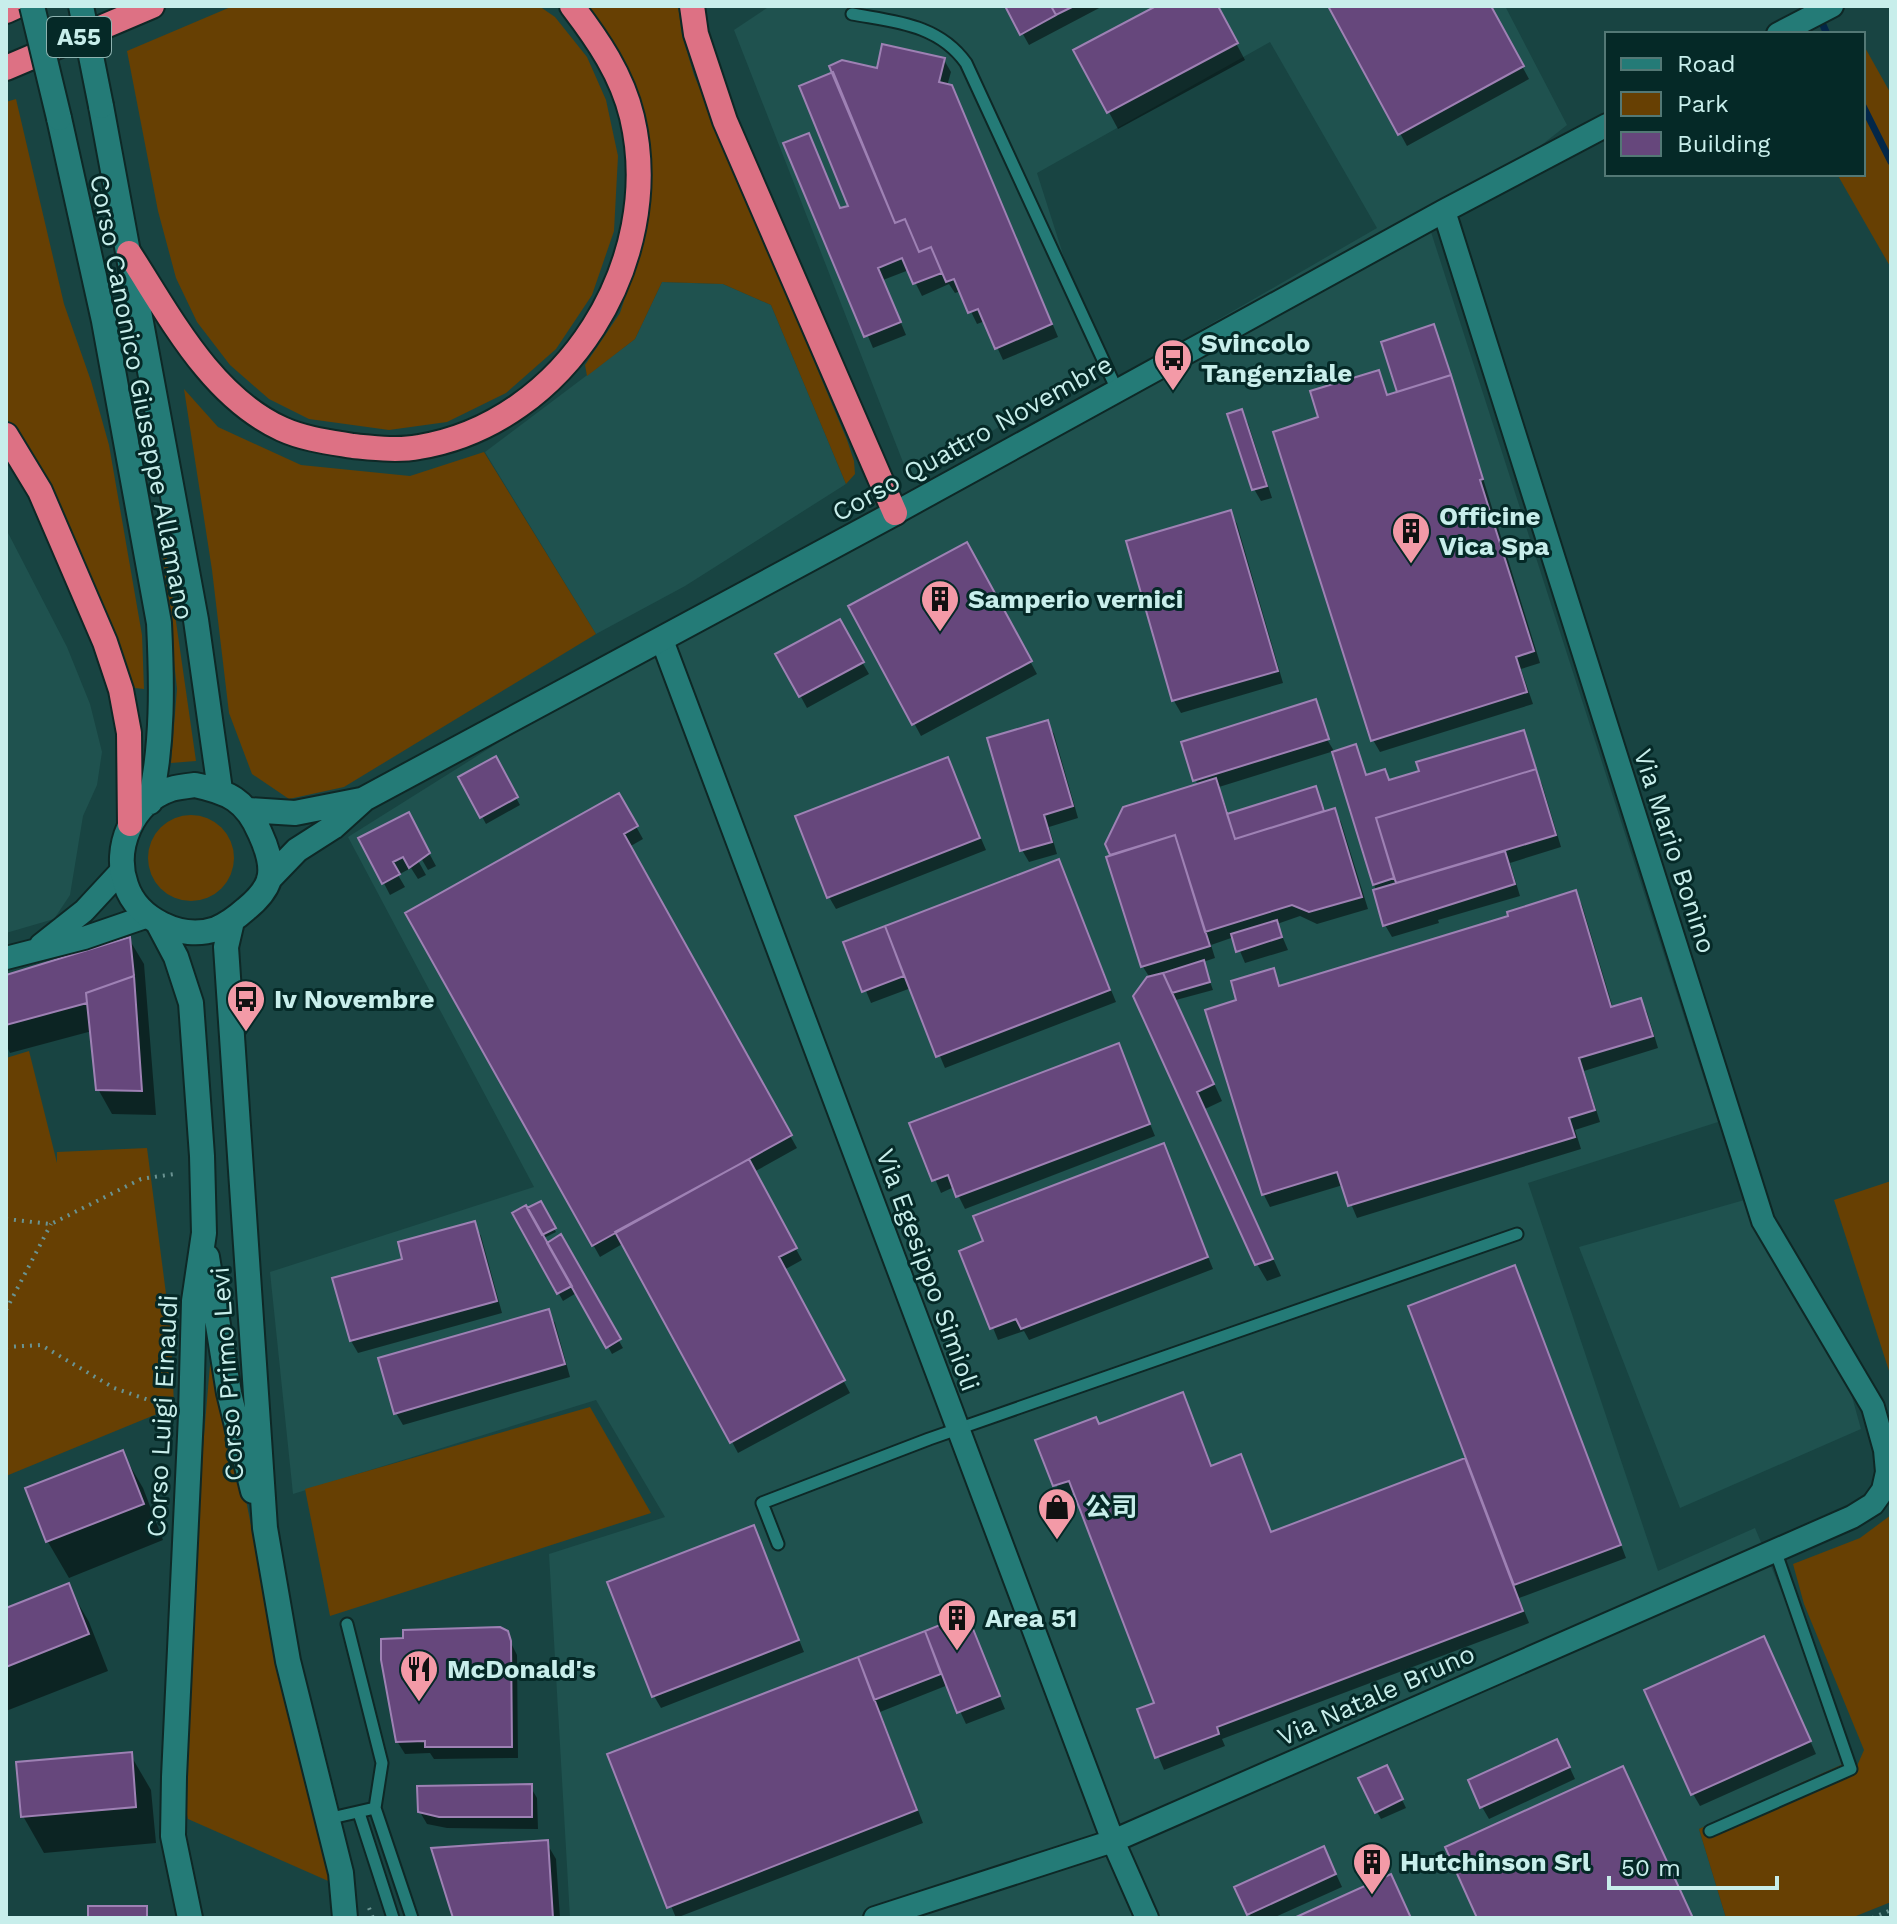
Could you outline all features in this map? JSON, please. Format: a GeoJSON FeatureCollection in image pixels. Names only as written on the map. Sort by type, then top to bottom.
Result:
{"type":"FeatureCollection","features":[{"type":"Feature","properties":{"kind":"highway","name":"A55"},"geometry":{"type":"LineString","coordinates":[[6,11],[17,6]]}},
{"type":"Feature","properties":{"kind":"highway","name":"A55"},"geometry":{"type":"LineString","coordinates":[[6,68],[152,6]]}},
{"type":"Feature","properties":{"kind":"highway"},"geometry":{"type":"LineString","coordinates":[[129,253],[212,374],[245,406],[281,429],[318,441],[371,448],[417,448],[457,438],[489,424],[531,396],[562,368],[591,335],[612,297],[628,256],[636,212],[638,162],[632,117],[618,77],[598,40],[572,6]]}},
{"type":"Feature","properties":{"kind":"highway"},"geometry":{"type":"LineString","coordinates":[[692,6],[696,34],[725,121],[895,513]]}},
{"type":"Feature","properties":{"kind":"highway"},"geometry":{"type":"LineString","coordinates":[[6,435],[40,491],[105,642],[121,690],[129,733],[130,824]]}},
{"type":"Feature","properties":{"kind":"main road","name":"Corso Canonico Giuseppe Allamano"},"geometry":{"type":"LineString","coordinates":[[32,6],[104,321],[159,623],[158,762],[150,802]]}},
{"type":"Feature","properties":{"kind":"main road","name":"Corso Canonico Giuseppe Allamano"},"geometry":{"type":"LineString","coordinates":[[81,6],[196,620],[220,790]]}},
{"type":"Feature","properties":{"kind":"main road","name":"Corso Quattro Novembre"},"geometry":{"type":"LineString","coordinates":[[269,879],[297,850],[333,827],[364,799],[895,513]]}},
{"type":"Feature","properties":{"kind":"main road"},"geometry":{"type":"LineString","coordinates":[[195,785],[220,790],[248,810],[268,851],[269,879],[259,899],[232,921],[195,933],[153,920],[131,896],[122,870],[124,839],[130,824],[150,802],[169,790],[195,785]]}},
{"type":"Feature","properties":{"kind":"main road","name":"Corso Quattro Novembre"},"geometry":{"type":"LineString","coordinates":[[248,810],[295,813],[364,799]]}},
{"type":"Feature","properties":{"kind":"main road","name":"Corso Luigi Einaudi"},"geometry":{"type":"LineString","coordinates":[[153,920],[176,957],[191,1003],[201,1117],[204,1233],[194,1301],[175,1719],[173,1836],[190,1918]]}},
{"type":"Feature","properties":{"kind":"main road","name":"Corso Primo Levi"},"geometry":{"type":"LineString","coordinates":[[232,921],[226,947],[265,1528],[288,1661],[341,1873],[345,1918]]}},
{"type":"Feature","properties":{"kind":"main road","name":"Corso Primo Levi"},"geometry":{"type":"LineString","coordinates":[[204,1233],[229,1393],[247,1470],[265,1528]]}},
{"type":"Feature","properties":{"kind":"street"},"geometry":{"type":"LineString","coordinates":[[1782,32],[1832,6]]}},
{"type":"Feature","properties":{"kind":"street","name":"Corso Quattro Novembre"},"geometry":{"type":"LineString","coordinates":[[895,513],[1444,211],[1605,126]]}},
{"type":"Feature","properties":{"kind":"street","name":"Via Mario Bonino"},"geometry":{"type":"LineString","coordinates":[[1444,211],[1763,1221],[1873,1407],[1885,1450],[1887,1472],[1883,1490]]}},
{"type":"Feature","properties":{"kind":"street","name":"Via Egesippo Simioli"},"geometry":{"type":"LineString","coordinates":[[662,640],[1113,1841],[1147,1918]]}},
{"type":"Feature","properties":{"kind":"street"},"geometry":{"type":"LineString","coordinates":[[34,951],[84,911],[122,870]]}},
{"type":"Feature","properties":{"kind":"street"},"geometry":{"type":"LineString","coordinates":[[6,958],[153,920]]}},
{"type":"Feature","properties":{"kind":"street","name":"Via Natale Bruno"},"geometry":{"type":"LineString","coordinates":[[875,1918],[1113,1841],[1852,1517],[1873,1504],[1883,1490]]}},
{"type":"Feature","properties":{"kind":"lane"},"geometry":{"type":"LineString","coordinates":[[852,14],[919,27],[953,46],[960,54],[1117,390]]}},
{"type":"Feature","properties":{"kind":"lane"},"geometry":{"type":"LineString","coordinates":[[778,1544],[762,1503],[958,1429],[1517,1234]]}},
{"type":"Feature","properties":{"kind":"lane"},"geometry":{"type":"LineString","coordinates":[[1710,1831],[1851,1769],[1774,1549]]}},
{"type":"Feature","properties":{"kind":"lane"},"geometry":{"type":"LineString","coordinates":[[347,1624],[382,1763],[375,1808],[412,1918]]}},
{"type":"Feature","properties":{"kind":"lane"},"geometry":{"type":"LineString","coordinates":[[326,1820],[375,1808]]}},
{"type":"Feature","properties":{"kind":"lane"},"geometry":{"type":"LineString","coordinates":[[359,1813],[393,1918]]}},
{"type":"Feature","properties":{"kind":"path"},"geometry":{"type":"LineString","coordinates":[[6,1219],[51,1224],[141,1179],[174,1174]]}},
{"type":"Feature","properties":{"kind":"path"},"geometry":{"type":"LineString","coordinates":[[6,1310],[51,1224]]}},
{"type":"Feature","properties":{"kind":"path"},"geometry":{"type":"LineString","coordinates":[[6,1347],[41,1345],[114,1388],[191,1415]]}},
{"type":"Feature","properties":{"kind":"path"},"geometry":{"type":"LineString","coordinates":[[1872,1918],[1891,1910]]}},
{"type":"Feature","properties":{"kind":"shaded area"},"geometry":{"type":"Polygon","coordinates":[[[770,6],[1505,6],[1567,125],[1431,232],[1718,1122],[1528,1183],[1658,1571],[1755,1528],[1852,1760],[1699,1829],[1726,1918],[570,1918],[549,1554],[665,1517],[596,1400],[293,1494],[270,1272],[534,1187],[348,837],[662,640],[1377,228],[1270,42],[1037,173],[1099,367],[910,480],[734,30],[770,6]]]}},
{"type":"Feature","properties":{"kind":"shaded area"},"geometry":{"type":"Polygon","coordinates":[[[662,282],[723,284],[771,305],[846,484],[685,586],[596,634],[485,452],[635,339],[662,282]]]}},
{"type":"Feature","properties":{"kind":"shaded area"},"geometry":{"type":"Polygon","coordinates":[[[6,529],[67,647],[90,704],[102,752],[97,785],[83,816],[70,895],[54,919],[6,933],[6,529]]]}},
{"type":"Feature","properties":{"kind":"shaded area"},"geometry":{"type":"Polygon","coordinates":[[[1755,1197],[1838,1347],[1861,1429],[1680,1508],[1579,1247],[1755,1197]]]}},
{"type":"Feature","properties":{"kind":"green space"},"geometry":{"type":"Polygon","coordinates":[[[233,6],[539,6],[555,17],[587,57],[606,100],[618,156],[614,231],[592,295],[556,349],[506,393],[447,422],[389,430],[309,419],[269,399],[230,365],[197,322],[176,278],[158,211],[127,51],[233,6]]]}},
{"type":"Feature","properties":{"kind":"green space"},"geometry":{"type":"Polygon","coordinates":[[[588,6],[678,6],[682,35],[694,75],[847,440],[855,474],[846,484],[771,305],[723,284],[662,282],[635,339],[587,376],[585,365],[620,313],[646,234],[651,171],[642,113],[621,54],[588,6]]]}},
{"type":"Feature","properties":{"kind":"green space"},"geometry":{"type":"Polygon","coordinates":[[[1865,48],[1891,94],[1891,268],[1838,176],[1865,176],[1865,48]]]}},
{"type":"Feature","properties":{"kind":"green space"},"geometry":{"type":"Polygon","coordinates":[[[16,99],[64,304],[109,445],[142,635],[144,689],[135,688],[40,465],[6,418],[6,102],[16,99]]]}},
{"type":"Feature","properties":{"kind":"green space"},"geometry":{"type":"Polygon","coordinates":[[[184,389],[218,427],[301,465],[410,476],[484,452],[596,634],[344,787],[289,799],[252,774],[229,713],[212,570],[184,389]]]}},
{"type":"Feature","properties":{"kind":"green space"},"geometry":{"type":"Polygon","coordinates":[[[166,552],[196,761],[171,763],[177,689],[163,558],[166,552]]]}},
{"type":"Feature","properties":{"kind":"green space"},"geometry":{"type":"Polygon","coordinates":[[[191,815],[215,822],[227,834],[234,858],[227,882],[215,894],[191,901],[167,894],[155,882],[148,858],[155,834],[167,822],[191,815]]]}},
{"type":"Feature","properties":{"kind":"green space"},"geometry":{"type":"Polygon","coordinates":[[[29,1051],[57,1163],[57,1152],[147,1148],[171,1332],[174,1407],[6,1476],[6,1058],[29,1051]]]}},
{"type":"Feature","properties":{"kind":"green space"},"geometry":{"type":"Polygon","coordinates":[[[1891,1181],[1891,1377],[1834,1200],[1891,1181]]]}},
{"type":"Feature","properties":{"kind":"green space"},"geometry":{"type":"Polygon","coordinates":[[[211,1353],[242,1480],[273,1636],[335,1884],[188,1819],[176,1767],[211,1353]]]}},
{"type":"Feature","properties":{"kind":"green space"},"geometry":{"type":"Polygon","coordinates":[[[590,1407],[651,1513],[330,1616],[305,1489],[590,1407]]]}},
{"type":"Feature","properties":{"kind":"green space"},"geometry":{"type":"Polygon","coordinates":[[[1891,1515],[1891,1902],[1851,1918],[1726,1918],[1699,1829],[1852,1760],[1857,1766],[1864,1750],[1804,1604],[1793,1564],[1860,1538],[1891,1515]]]}},
{"type":"Feature","properties":{"kind":"building"},"geometry":{"type":"Polygon","coordinates":[[[1005,6],[1051,6],[1056,15],[1020,35],[1005,6]]]}},
{"type":"Feature","properties":{"kind":"building"},"geometry":{"type":"Polygon","coordinates":[[[1051,6],[1074,6],[1056,15],[1051,6]]]}},
{"type":"Feature","properties":{"kind":"building"},"geometry":{"type":"Polygon","coordinates":[[[1156,6],[1218,6],[1238,43],[1107,113],[1073,50],[1156,6]]]}},
{"type":"Feature","properties":{"kind":"building"},"geometry":{"type":"Polygon","coordinates":[[[1328,6],[1491,6],[1524,66],[1398,135],[1328,6]]]}},
{"type":"Feature","properties":{"kind":"building"},"geometry":{"type":"Polygon","coordinates":[[[882,44],[945,58],[939,82],[952,85],[1052,324],[995,349],[978,309],[968,313],[954,279],[946,282],[931,247],[919,252],[905,219],[895,223],[829,66],[842,60],[877,68],[882,44]]]}},
{"type":"Feature","properties":{"kind":"building"},"geometry":{"type":"Polygon","coordinates":[[[833,72],[895,223],[905,219],[919,252],[931,247],[942,273],[913,284],[902,258],[878,268],[901,322],[864,337],[783,143],[809,133],[840,208],[848,206],[799,86],[833,72]]]}},
{"type":"Feature","properties":{"kind":"building"},"geometry":{"type":"Polygon","coordinates":[[[1434,324],[1451,375],[1397,392],[1381,342],[1434,324]]]}},
{"type":"Feature","properties":{"kind":"building","name":"Officine Vica Spa"},"geometry":{"type":"Polygon","coordinates":[[[1379,370],[1387,395],[1451,375],[1483,479],[1480,480],[1534,651],[1516,657],[1527,692],[1371,741],[1273,432],[1318,417],[1310,391],[1379,370]]]}},
{"type":"Feature","properties":{"kind":"building"},"geometry":{"type":"Polygon","coordinates":[[[1242,409],[1267,486],[1252,490],[1227,414],[1242,409]]]}},
{"type":"Feature","properties":{"kind":"building"},"geometry":{"type":"Polygon","coordinates":[[[1231,510],[1278,671],[1172,701],[1126,541],[1231,510]]]}},
{"type":"Feature","properties":{"kind":"building","name":"Samperio vernici"},"geometry":{"type":"Polygon","coordinates":[[[967,542],[1032,661],[912,725],[848,606],[967,542]]]}},
{"type":"Feature","properties":{"kind":"building"},"geometry":{"type":"Polygon","coordinates":[[[840,619],[864,662],[799,697],[775,654],[840,619]]]}},
{"type":"Feature","properties":{"kind":"building"},"geometry":{"type":"Polygon","coordinates":[[[1316,699],[1329,739],[1193,781],[1181,742],[1316,699]]]}},
{"type":"Feature","properties":{"kind":"building"},"geometry":{"type":"Polygon","coordinates":[[[1048,720],[1073,806],[1044,815],[1052,842],[1020,851],[987,738],[1048,720]]]}},
{"type":"Feature","properties":{"kind":"building"},"geometry":{"type":"Polygon","coordinates":[[[1524,730],[1536,769],[1376,818],[1394,878],[1373,885],[1332,752],[1356,744],[1366,775],[1385,769],[1389,780],[1419,771],[1416,762],[1524,730]]]}},
{"type":"Feature","properties":{"kind":"building"},"geometry":{"type":"Polygon","coordinates":[[[496,756],[518,797],[480,818],[458,777],[496,756]]]}},
{"type":"Feature","properties":{"kind":"building"},"geometry":{"type":"Polygon","coordinates":[[[948,757],[980,838],[827,898],[795,816],[948,757]]]}},
{"type":"Feature","properties":{"kind":"building"},"geometry":{"type":"Polygon","coordinates":[[[1536,769],[1556,835],[1396,883],[1376,818],[1536,769]]]}},
{"type":"Feature","properties":{"kind":"building"},"geometry":{"type":"Polygon","coordinates":[[[1216,778],[1235,839],[1335,808],[1362,897],[1309,912],[1292,905],[1205,932],[1175,835],[1110,855],[1105,844],[1123,807],[1216,778]]]}},
{"type":"Feature","properties":{"kind":"building"},"geometry":{"type":"Polygon","coordinates":[[[1316,786],[1324,811],[1235,839],[1227,814],[1316,786]]]}},
{"type":"Feature","properties":{"kind":"building"},"geometry":{"type":"Polygon","coordinates":[[[619,793],[638,826],[624,834],[792,1135],[592,1246],[405,913],[619,793]]]}},
{"type":"Feature","properties":{"kind":"building"},"geometry":{"type":"Polygon","coordinates":[[[409,812],[430,853],[409,868],[403,857],[393,862],[400,874],[382,884],[358,838],[409,812]]]}},
{"type":"Feature","properties":{"kind":"building"},"geometry":{"type":"Polygon","coordinates":[[[1175,835],[1210,946],[1141,967],[1106,857],[1175,835]]]}},
{"type":"Feature","properties":{"kind":"building"},"geometry":{"type":"Polygon","coordinates":[[[1505,851],[1515,884],[1383,926],[1373,890],[1505,851]]]}},
{"type":"Feature","properties":{"kind":"building"},"geometry":{"type":"Polygon","coordinates":[[[1059,859],[1110,990],[936,1057],[885,926],[1059,859]]]}},
{"type":"Feature","properties":{"kind":"building"},"geometry":{"type":"Polygon","coordinates":[[[1576,890],[1611,1007],[1641,998],[1653,1036],[1579,1058],[1595,1110],[1569,1118],[1575,1137],[1348,1206],[1337,1172],[1262,1195],[1205,1010],[1236,1000],[1231,981],[1274,968],[1279,986],[1508,916],[1507,912],[1576,890]]]}},
{"type":"Feature","properties":{"kind":"building"},"geometry":{"type":"Polygon","coordinates":[[[1277,920],[1282,937],[1236,952],[1231,934],[1277,920]]]}},
{"type":"Feature","properties":{"kind":"building"},"geometry":{"type":"Polygon","coordinates":[[[885,926],[904,976],[862,992],[843,942],[885,926]]]}},
{"type":"Feature","properties":{"kind":"building"},"geometry":{"type":"Polygon","coordinates":[[[130,937],[134,976],[86,993],[87,1003],[6,1025],[6,975],[130,937]]]}},
{"type":"Feature","properties":{"kind":"building"},"geometry":{"type":"Polygon","coordinates":[[[1204,960],[1210,982],[1172,993],[1163,973],[1204,960]]]}},
{"type":"Feature","properties":{"kind":"building"},"geometry":{"type":"Polygon","coordinates":[[[1163,973],[1214,1084],[1197,1092],[1273,1259],[1255,1265],[1133,996],[1147,977],[1163,973]]]}},
{"type":"Feature","properties":{"kind":"building"},"geometry":{"type":"Polygon","coordinates":[[[134,976],[142,1091],[96,1090],[86,993],[134,976]]]}},
{"type":"Feature","properties":{"kind":"building"},"geometry":{"type":"Polygon","coordinates":[[[1119,1043],[1150,1124],[956,1197],[948,1175],[932,1181],[909,1123],[1119,1043]]]}},
{"type":"Feature","properties":{"kind":"building"},"geometry":{"type":"Polygon","coordinates":[[[1164,1143],[1208,1257],[1021,1329],[1016,1319],[990,1329],[959,1251],[983,1241],[973,1216],[1164,1143]]]}},
{"type":"Feature","properties":{"kind":"building"},"geometry":{"type":"Polygon","coordinates":[[[749,1159],[797,1248],[779,1257],[845,1380],[730,1443],[615,1232],[749,1159]]]}},
{"type":"Feature","properties":{"kind":"building"},"geometry":{"type":"Polygon","coordinates":[[[541,1201],[556,1228],[542,1235],[527,1208],[541,1201]]]}},
{"type":"Feature","properties":{"kind":"building"},"geometry":{"type":"Polygon","coordinates":[[[526,1205],[572,1286],[557,1294],[512,1213],[526,1205]]]}},
{"type":"Feature","properties":{"kind":"building"},"geometry":{"type":"Polygon","coordinates":[[[475,1221],[497,1301],[350,1341],[332,1278],[402,1259],[398,1242],[475,1221]]]}},
{"type":"Feature","properties":{"kind":"building"},"geometry":{"type":"Polygon","coordinates":[[[561,1234],[621,1339],[606,1348],[547,1243],[561,1234]]]}},
{"type":"Feature","properties":{"kind":"building"},"geometry":{"type":"Polygon","coordinates":[[[1515,1265],[1621,1545],[1514,1585],[1408,1306],[1515,1265]]]}},
{"type":"Feature","properties":{"kind":"building"},"geometry":{"type":"Polygon","coordinates":[[[549,1309],[565,1364],[394,1414],[378,1358],[549,1309]]]}},
{"type":"Feature","properties":{"kind":"building"},"geometry":{"type":"Polygon","coordinates":[[[1183,1392],[1211,1466],[1241,1454],[1271,1532],[1465,1458],[1523,1611],[1217,1727],[1219,1734],[1155,1758],[1137,1709],[1154,1703],[1069,1481],[1053,1486],[1035,1440],[1096,1417],[1099,1424],[1183,1392]]]}},
{"type":"Feature","properties":{"kind":"building"},"geometry":{"type":"Polygon","coordinates":[[[123,1450],[144,1504],[46,1542],[25,1488],[123,1450]]]}},
{"type":"Feature","properties":{"kind":"building"},"geometry":{"type":"Polygon","coordinates":[[[754,1525],[799,1640],[652,1697],[607,1582],[754,1525]]]}},
{"type":"Feature","properties":{"kind":"building"},"geometry":{"type":"Polygon","coordinates":[[[69,1583],[89,1634],[6,1667],[6,1608],[69,1583]]]}},
{"type":"Feature","properties":{"kind":"building","name":"Area 51"},"geometry":{"type":"Polygon","coordinates":[[[967,1614],[1000,1696],[957,1713],[925,1631],[967,1614]]]}},
{"type":"Feature","properties":{"kind":"building"},"geometry":{"type":"Polygon","coordinates":[[[500,1627],[508,1631],[511,1641],[512,1747],[425,1747],[425,1741],[396,1742],[381,1660],[381,1639],[403,1638],[403,1630],[500,1627]]]}},
{"type":"Feature","properties":{"kind":"building"},"geometry":{"type":"Polygon","coordinates":[[[925,1631],[941,1674],[874,1700],[858,1657],[925,1631]]]}},
{"type":"Feature","properties":{"kind":"building"},"geometry":{"type":"Polygon","coordinates":[[[1764,1636],[1811,1741],[1691,1795],[1644,1690],[1764,1636]]]}},
{"type":"Feature","properties":{"kind":"building"},"geometry":{"type":"Polygon","coordinates":[[[858,1657],[917,1810],[667,1908],[607,1754],[858,1657]]]}},
{"type":"Feature","properties":{"kind":"building"},"geometry":{"type":"Polygon","coordinates":[[[1557,1739],[1570,1767],[1480,1808],[1468,1780],[1557,1739]]]}},
{"type":"Feature","properties":{"kind":"building"},"geometry":{"type":"Polygon","coordinates":[[[132,1752],[136,1807],[21,1817],[16,1762],[132,1752]]]}},
{"type":"Feature","properties":{"kind":"building"},"geometry":{"type":"Polygon","coordinates":[[[1387,1765],[1403,1799],[1375,1813],[1358,1778],[1387,1765]]]}},
{"type":"Feature","properties":{"kind":"building"},"geometry":{"type":"Polygon","coordinates":[[[1623,1766],[1693,1918],[1477,1918],[1445,1847],[1623,1766]]]}},
{"type":"Feature","properties":{"kind":"building"},"geometry":{"type":"Polygon","coordinates":[[[532,1784],[532,1817],[439,1817],[418,1812],[417,1786],[532,1784]]]}},
{"type":"Feature","properties":{"kind":"building"},"geometry":{"type":"Polygon","coordinates":[[[548,1840],[553,1918],[453,1918],[431,1848],[548,1840]]]}},
{"type":"Feature","properties":{"kind":"building"},"geometry":{"type":"Polygon","coordinates":[[[1324,1846],[1336,1874],[1247,1915],[1234,1887],[1324,1846]]]}},
{"type":"Feature","properties":{"kind":"building","name":"Hutchinson Srl"},"geometry":{"type":"Polygon","coordinates":[[[1391,1874],[1411,1918],[1294,1918],[1391,1874]]]}},
{"type":"Feature","properties":{"kind":"building"},"geometry":{"type":"Polygon","coordinates":[[[88,1906],[147,1906],[147,1918],[88,1918],[88,1906]]]}},
{"type":"Feature","properties":{"kind":"waterway"},"geometry":{"type":"LineString","coordinates":[[1823,25],[1826,32]]}},
{"type":"Feature","properties":{"kind":"waterway"},"geometry":{"type":"LineString","coordinates":[[1865,110],[1891,162]]}},
{"type":"Feature","properties":{"kind":"place","name":"Svincolo Tangenziale"},"geometry":{"type":"Point","coordinates":[1173,392]}},
{"type":"Feature","properties":{"kind":"place","name":"Officine Vica Spa"},"geometry":{"type":"Point","coordinates":[1411,565]}},
{"type":"Feature","properties":{"kind":"place","name":"Samperio vernici"},"geometry":{"type":"Point","coordinates":[940,633]}},
{"type":"Feature","properties":{"kind":"place","name":"Iv Novembre"},"geometry":{"type":"Point","coordinates":[246,1033]}},
{"type":"Feature","properties":{"kind":"place","name":"公司"},"geometry":{"type":"Point","coordinates":[1057,1541]}},
{"type":"Feature","properties":{"kind":"place","name":"Area 51"},"geometry":{"type":"Point","coordinates":[957,1652]}},
{"type":"Feature","properties":{"kind":"place","name":"McDonald's"},"geometry":{"type":"Point","coordinates":[419,1703]}},
{"type":"Feature","properties":{"kind":"place","name":"Hutchinson Srl"},"geometry":{"type":"Point","coordinates":[1372,1896]}}]}
